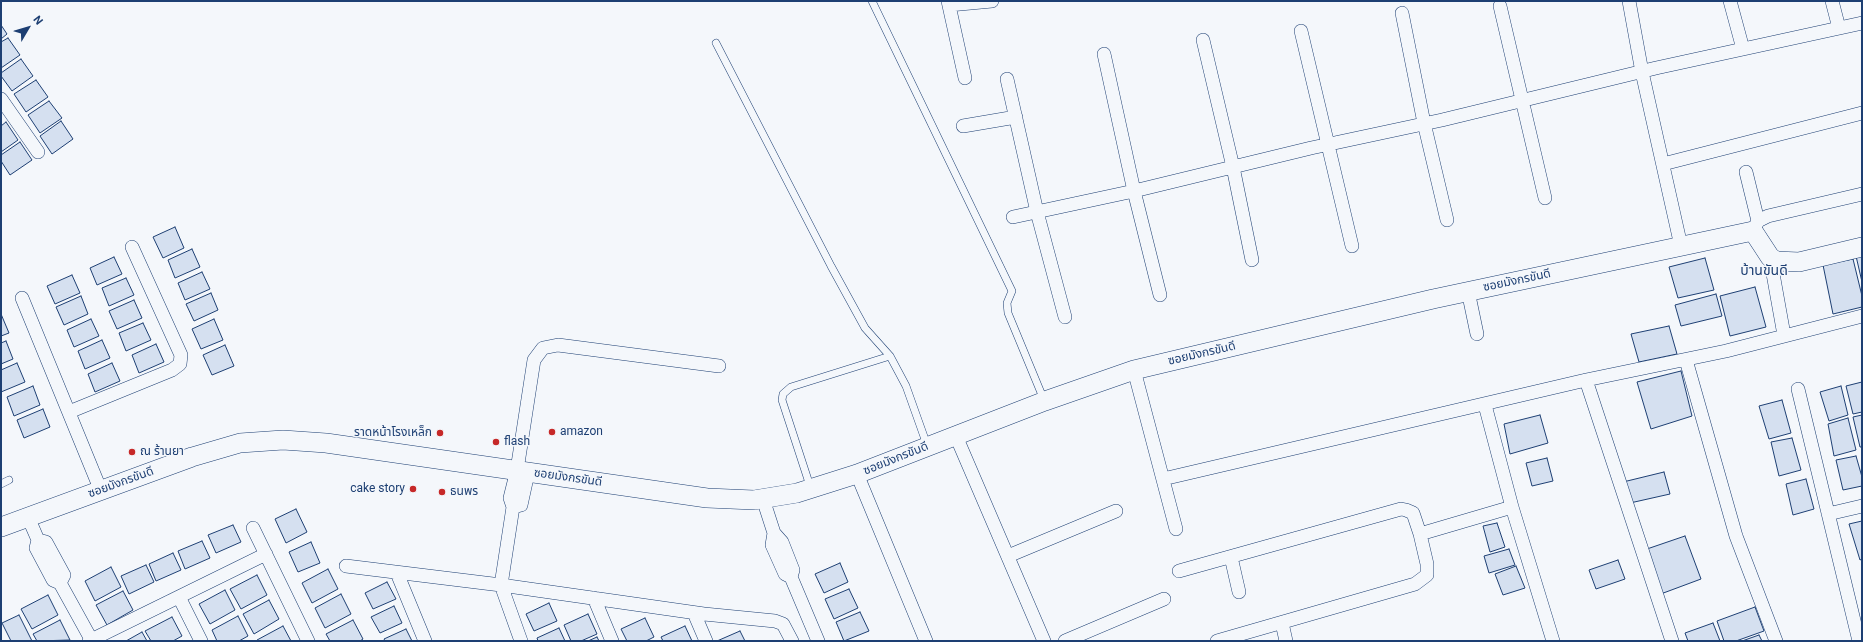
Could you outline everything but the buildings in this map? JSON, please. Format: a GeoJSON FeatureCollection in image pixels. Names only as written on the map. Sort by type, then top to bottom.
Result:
{"type":"FeatureCollection","features":[{"type":"Feature","properties":{"kind":"street"},"geometry":{"type":"LineString","coordinates":[[965,78],[948,3],[992,1]]}},
{"type":"Feature","properties":{"kind":"street"},"geometry":{"type":"LineString","coordinates":[[1629,1],[1642,72],[1681,246]]}},
{"type":"Feature","properties":{"kind":"street"},"geometry":{"type":"LineString","coordinates":[[1730,1],[1743,49]]}},
{"type":"Feature","properties":{"kind":"street"},"geometry":{"type":"LineString","coordinates":[[1832,1],[1839,28]]}},
{"type":"Feature","properties":{"kind":"street"},"geometry":{"type":"LineString","coordinates":[[1500,6],[1545,198]]}},
{"type":"Feature","properties":{"kind":"street"},"geometry":{"type":"LineString","coordinates":[[1402,13],[1424,123],[1447,220]]}},
{"type":"Feature","properties":{"kind":"street"},"geometry":{"type":"LineString","coordinates":[[1013,217],[1522,101],[1642,72],[1862,23]]}},
{"type":"Feature","properties":{"kind":"street"},"geometry":{"type":"LineString","coordinates":[[1302,31],[1352,246]]}},
{"type":"Feature","properties":{"kind":"street"},"geometry":{"type":"LineString","coordinates":[[1203,40],[1233,167],[1252,260]]}},
{"type":"Feature","properties":{"kind":"street"},"geometry":{"type":"LineString","coordinates":[[1104,54],[1134,190],[1160,296]]}},
{"type":"Feature","properties":{"kind":"street"},"geometry":{"type":"LineString","coordinates":[[1007,79],[1037,212],[1065,317]]}},
{"type":"Feature","properties":{"kind":"street"},"geometry":{"type":"LineString","coordinates":[[1,99],[38,152]]}},
{"type":"Feature","properties":{"kind":"street"},"geometry":{"type":"LineString","coordinates":[[1663,164],[1862,113]]}},
{"type":"Feature","properties":{"kind":"street"},"geometry":{"type":"LineString","coordinates":[[963,126],[1016,118]]}},
{"type":"Feature","properties":{"kind":"street"},"geometry":{"type":"LineString","coordinates":[[1746,172],[1756,226],[1770,257],[1784,335]]}},
{"type":"Feature","properties":{"kind":"street"},"geometry":{"type":"LineString","coordinates":[[1756,226],[1768,216],[1862,194]]}},
{"type":"Feature","properties":{"kind":"street","name":"ซอยมังกรขันดี"},"geometry":{"type":"LineString","coordinates":[[1,527],[192,457],[240,443],[283,440],[326,443],[707,498],[763,499],[797,493],[857,474],[1045,401],[1134,370],[1468,292],[1681,246],[1756,226]]}},
{"type":"Feature","properties":{"kind":"street"},"geometry":{"type":"LineString","coordinates":[[69,412],[172,370],[180,364],[181,355],[132,247]]}},
{"type":"Feature","properties":{"kind":"street"},"geometry":{"type":"LineString","coordinates":[[1770,257],[1776,261],[1799,262],[1862,247]]}},
{"type":"Feature","properties":{"kind":"street"},"geometry":{"type":"LineString","coordinates":[[1468,292],[1477,334]]}},
{"type":"Feature","properties":{"kind":"street"},"geometry":{"type":"LineString","coordinates":[[22,298],[101,490]]}},
{"type":"Feature","properties":{"kind":"street"},"geometry":{"type":"LineString","coordinates":[[1163,478],[1485,405],[1586,380],[1686,360],[1862,316]]}},
{"type":"Feature","properties":{"kind":"street"},"geometry":{"type":"LineString","coordinates":[[521,641],[501,585],[514,507],[521,505],[522,471],[534,360],[543,348],[558,345],[720,366]]}},
{"type":"Feature","properties":{"kind":"street"},"geometry":{"type":"LineString","coordinates":[[1686,360],[1736,536],[1776,641]]}},
{"type":"Feature","properties":{"kind":"street"},"geometry":{"type":"LineString","coordinates":[[1134,370],[1176,529]]}},
{"type":"Feature","properties":{"kind":"street"},"geometry":{"type":"LineString","coordinates":[[1586,380],[1672,641]]}},
{"type":"Feature","properties":{"kind":"street"},"geometry":{"type":"LineString","coordinates":[[1798,389],[1859,641]]}},
{"type":"Feature","properties":{"kind":"street"},"geometry":{"type":"LineString","coordinates":[[1485,405],[1512,507],[1553,641]]}},
{"type":"Feature","properties":{"kind":"street"},"geometry":{"type":"LineString","coordinates":[[956,436],[1044,641]]}},
{"type":"Feature","properties":{"kind":"street"},"geometry":{"type":"LineString","coordinates":[[857,474],[926,641]]}},
{"type":"Feature","properties":{"kind":"street"},"geometry":{"type":"LineString","coordinates":[[763,499],[774,533],[772,545],[785,574],[791,577],[818,641]]}},
{"type":"Feature","properties":{"kind":"street"},"geometry":{"type":"LineString","coordinates":[[1828,514],[1862,506]]}},
{"type":"Feature","properties":{"kind":"street"},"geometry":{"type":"LineString","coordinates":[[1420,534],[1512,507]]}},
{"type":"Feature","properties":{"kind":"street"},"geometry":{"type":"LineString","coordinates":[[1179,571],[1401,509],[1413,514],[1420,534],[1427,564],[1427,574],[1415,584],[1217,641]]}},
{"type":"Feature","properties":{"kind":"street"},"geometry":{"type":"LineString","coordinates":[[1008,556],[1116,511]]}},
{"type":"Feature","properties":{"kind":"street"},"geometry":{"type":"LineString","coordinates":[[28,517],[38,540],[36,548],[53,580],[60,583],[91,641],[266,554]]}},
{"type":"Feature","properties":{"kind":"street"},"geometry":{"type":"LineString","coordinates":[[253,528],[308,641]]}},
{"type":"Feature","properties":{"kind":"street"},"geometry":{"type":"LineString","coordinates":[[1231,557],[1240,592]]}},
{"type":"Feature","properties":{"kind":"street"},"geometry":{"type":"LineString","coordinates":[[346,566],[501,585],[694,613],[775,621],[783,624],[792,641]]}},
{"type":"Feature","properties":{"kind":"street"},"geometry":{"type":"LineString","coordinates":[[397,573],[425,641]]}},
{"type":"Feature","properties":{"kind":"street"},"geometry":{"type":"LineString","coordinates":[[179,597],[201,641]]}},
{"type":"Feature","properties":{"kind":"street"},"geometry":{"type":"LineString","coordinates":[[594,598],[612,641]]}},
{"type":"Feature","properties":{"kind":"street"},"geometry":{"type":"LineString","coordinates":[[1065,641],[1164,599]]}},
{"type":"Feature","properties":{"kind":"street"},"geometry":{"type":"LineString","coordinates":[[694,613],[706,641]]}},
{"type":"Feature","properties":{"kind":"street"},"geometry":{"type":"LineString","coordinates":[[1282,623],[1286,641]]}},
{"type":"Feature","properties":{"kind":"lane"},"geometry":{"type":"LineString","coordinates":[[872,1],[976,212],[1012,291],[1007,303],[1008,313],[1045,401]]}},
{"type":"Feature","properties":{"kind":"lane"},"geometry":{"type":"LineString","coordinates":[[716,43],[831,266],[865,328],[890,356],[906,386],[927,446]]}},
{"type":"Feature","properties":{"kind":"lane"},"geometry":{"type":"LineString","coordinates":[[811,489],[782,400],[783,394],[791,387],[890,356]]}},
{"type":"Feature","properties":{"kind":"lane"},"geometry":{"type":"LineString","coordinates":[[1,484],[9,480]]}},
{"type":"Feature","properties":{"kind":"place","name":"amazon"},"geometry":{"type":"Point","coordinates":[552,432]}},
{"type":"Feature","properties":{"kind":"place","name":"ราดหน้าโรงเหล็ก"},"geometry":{"type":"Point","coordinates":[440,433]}},
{"type":"Feature","properties":{"kind":"place","name":"flash"},"geometry":{"type":"Point","coordinates":[496,442]}},
{"type":"Feature","properties":{"kind":"place","name":"ณ ร้านยา"},"geometry":{"type":"Point","coordinates":[132,452]}},
{"type":"Feature","properties":{"kind":"place","name":"cake story"},"geometry":{"type":"Point","coordinates":[413,489]}},
{"type":"Feature","properties":{"kind":"place","name":"ธนพร"},"geometry":{"type":"Point","coordinates":[442,492]}},
{"type":"Feature","properties":{"kind":"district","name":"บ้านขันดี"},"geometry":{"type":"Point","coordinates":[1764,271]}}]}
